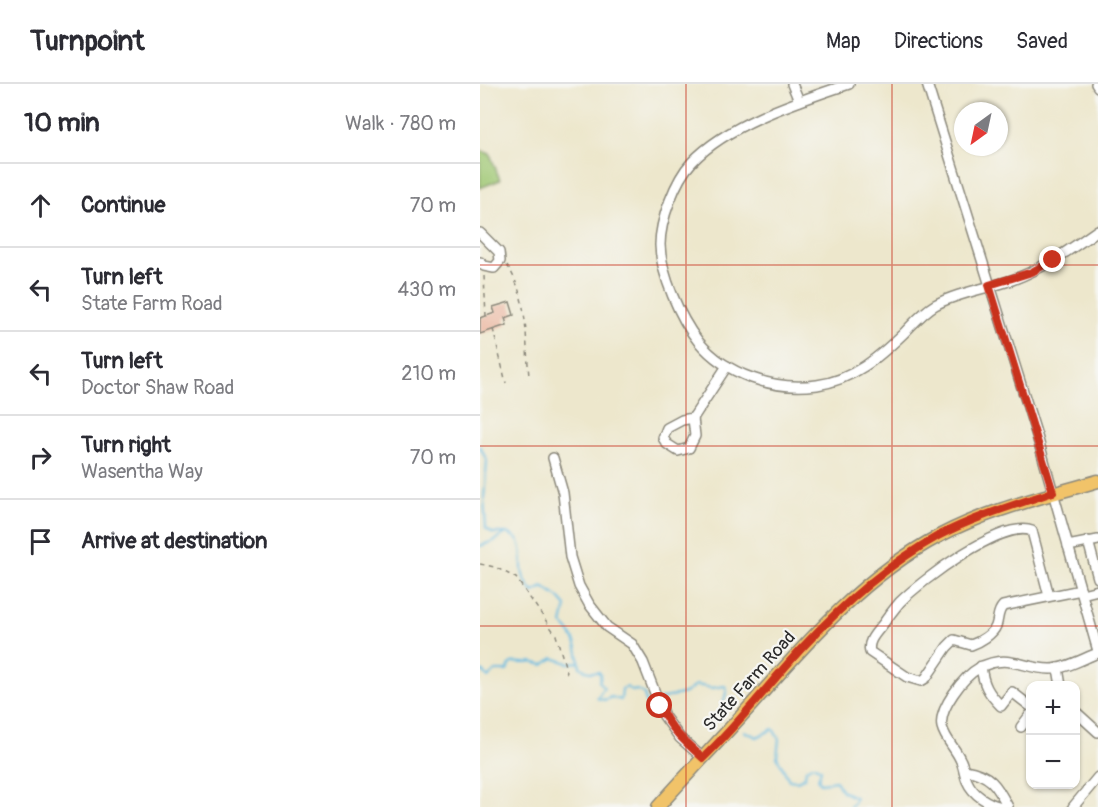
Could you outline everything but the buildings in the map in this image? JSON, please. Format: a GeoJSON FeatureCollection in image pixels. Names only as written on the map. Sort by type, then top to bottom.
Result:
{"type":"FeatureCollection","features":[{"type":"Feature","properties":{"kind":"main road","name":"State Farm Road"},"geometry":{"type":"LineString","coordinates":[[658,807],[803,647],[850,601],[888,569],[937,537],[964,524],[1000,509],[1098,481]]}},
{"type":"Feature","properties":{"kind":"street"},"geometry":{"type":"LineString","coordinates":[[792,84],[799,101]]}},
{"type":"Feature","properties":{"kind":"street"},"geometry":{"type":"LineString","coordinates":[[849,84],[799,101],[715,141],[685,171],[668,205],[660,244],[669,283],[680,312],[699,342],[727,366],[750,378],[779,385],[816,385],[839,379],[862,369],[879,357],[935,305],[1032,272],[1098,230]]}},
{"type":"Feature","properties":{"kind":"street"},"geometry":{"type":"LineString","coordinates":[[927,84],[1053,492],[1098,652],[1058,668],[1049,669],[1027,665],[1009,659],[981,666],[968,675],[943,713],[942,725],[945,736],[960,758],[967,781],[975,793],[985,801],[1002,807]]}},
{"type":"Feature","properties":{"kind":"street"},"geometry":{"type":"LineString","coordinates":[[480,233],[499,252],[500,261],[494,268],[482,264]]}},
{"type":"Feature","properties":{"kind":"street"},"geometry":{"type":"LineString","coordinates":[[693,418],[727,366]]}},
{"type":"Feature","properties":{"kind":"street"},"geometry":{"type":"LineString","coordinates":[[553,458],[563,493],[570,557],[579,586],[589,604],[607,627],[632,644],[643,662],[664,716],[680,738],[703,758]]}},
{"type":"Feature","properties":{"kind":"street"},"geometry":{"type":"LineString","coordinates":[[1049,596],[1032,531],[1028,529],[1001,535],[967,551],[910,593],[898,604],[868,646],[870,652],[907,676],[921,681],[926,678],[954,640],[971,645],[988,634],[996,626],[1000,610],[1004,606],[1049,596],[1098,590]]}},
{"type":"Feature","properties":{"kind":"street"},"geometry":{"type":"LineString","coordinates":[[1068,546],[1093,540],[1097,573]]}},
{"type":"Feature","properties":{"kind":"street"},"geometry":{"type":"LineString","coordinates":[[981,666],[982,680],[988,693],[1001,706],[1012,692],[1026,703]]}},
{"type":"Feature","properties":{"kind":"street"},"geometry":{"type":"LineString","coordinates":[[1058,668],[1060,681]]}},
{"type":"Feature","properties":{"kind":"street"},"geometry":{"type":"LineString","coordinates":[[1080,716],[1098,732]]}},
{"type":"Feature","properties":{"kind":"street"},"geometry":{"type":"LineString","coordinates":[[1020,727],[1026,720]]}},
{"type":"Feature","properties":{"kind":"street"},"geometry":{"type":"LineString","coordinates":[[965,770],[979,772],[990,780],[999,789],[1008,807]]}},
{"type":"Feature","properties":{"kind":"street"},"geometry":{"type":"LineString","coordinates":[[1073,807],[1098,777]]}},
{"type":"Feature","properties":{"kind":"path"},"geometry":{"type":"LineString","coordinates":[[499,252],[510,270],[522,301],[528,333],[527,354],[530,376]]}},
{"type":"Feature","properties":{"kind":"path"},"geometry":{"type":"LineString","coordinates":[[482,264],[486,316]]}},
{"type":"Feature","properties":{"kind":"path"},"geometry":{"type":"LineString","coordinates":[[493,329],[506,383]]}},
{"type":"Feature","properties":{"kind":"path"},"geometry":{"type":"LineString","coordinates":[[480,564],[495,567],[516,578],[556,635],[568,676]]}},
{"type":"Feature","properties":{"kind":"green space"},"geometry":{"type":"Polygon","coordinates":[[[480,150],[490,154],[500,180],[480,188],[480,150]]]}},
{"type":"Feature","properties":{"kind":"waterway"},"geometry":{"type":"LineString","coordinates":[[480,446],[487,461],[484,498],[486,528],[493,533],[506,533]]}},
{"type":"Feature","properties":{"kind":"waterway"},"geometry":{"type":"LineString","coordinates":[[480,546],[506,533],[517,540],[520,544],[523,575],[530,588],[533,592],[543,587],[566,606],[562,624],[576,643],[580,667],[589,672],[599,672],[601,676],[599,681],[604,688],[597,698],[605,700],[611,697],[621,700],[622,689],[627,687],[644,694],[647,706],[655,702]]}},
{"type":"Feature","properties":{"kind":"waterway"},"geometry":{"type":"LineString","coordinates":[[480,671],[484,672],[488,678],[495,671],[507,671],[511,663],[531,662],[544,665],[553,658],[568,663],[579,662]]}},
{"type":"Feature","properties":{"kind":"waterway"},"geometry":{"type":"LineString","coordinates":[[660,699],[685,693],[696,685],[712,688],[725,686],[727,689],[721,712]]}},
{"type":"Feature","properties":{"kind":"waterway"},"geometry":{"type":"LineString","coordinates":[[744,731],[757,737],[773,729],[779,739],[777,757],[789,780],[797,781],[805,777],[806,769],[813,765],[821,769],[818,780],[821,783],[836,781],[842,791],[856,798],[850,807]]}},
{"type":"Feature","properties":{"kind":"route"},"geometry":{"type":"LineString","coordinates":[[660,706],[664,716],[680,738],[703,758],[803,647],[850,601],[888,569],[937,537],[964,524],[1000,509],[1053,492],[989,285],[1032,272],[1053,260]]}}]}
